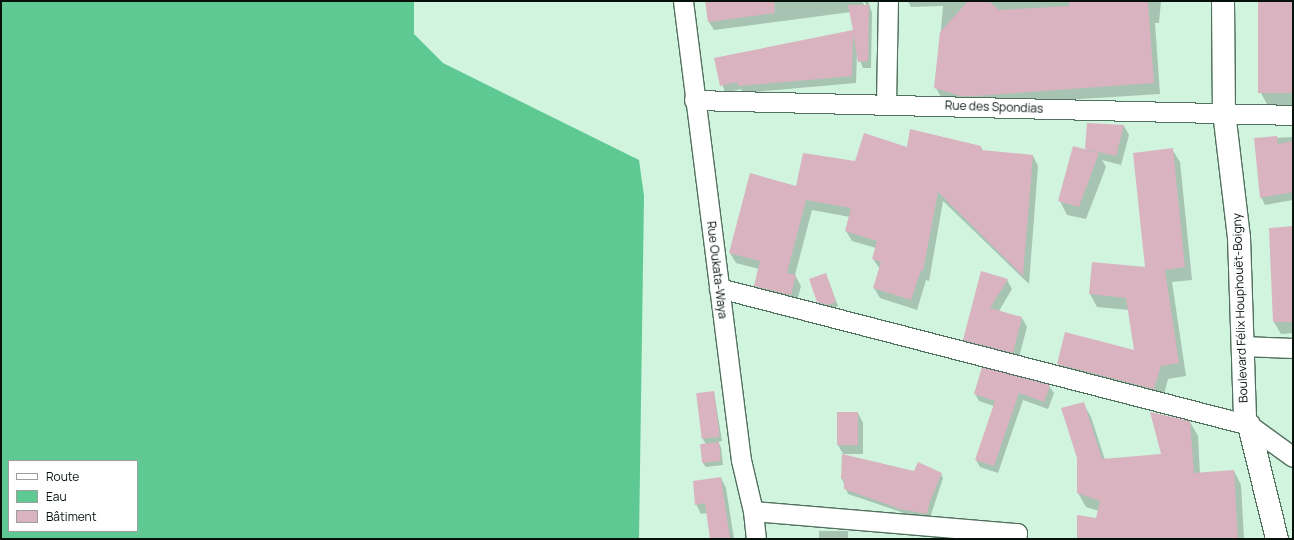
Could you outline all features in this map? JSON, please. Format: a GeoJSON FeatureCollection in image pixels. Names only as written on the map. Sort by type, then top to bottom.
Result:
{"type":"FeatureCollection","features":[{"type":"Feature","properties":{"kind":"street","name":"Rue Oukata-Waya"},"geometry":{"type":"LineString","coordinates":[[683,1],[694,100],[741,460],[753,512],[756,539]]}},
{"type":"Feature","properties":{"kind":"street"},"geometry":{"type":"LineString","coordinates":[[886,103],[888,1]]}},
{"type":"Feature","properties":{"kind":"street","name":"Boulevard Félix Houphouët-Boigny"},"geometry":{"type":"LineString","coordinates":[[1222,1],[1224,112],[1240,237],[1245,422],[1249,425],[1277,539]]}},
{"type":"Feature","properties":{"kind":"street","name":"Rue des Spondias"},"geometry":{"type":"LineString","coordinates":[[694,100],[886,103],[1293,115]]}},
{"type":"Feature","properties":{"kind":"street"},"geometry":{"type":"LineString","coordinates":[[719,288],[1249,425],[1293,457]]}},
{"type":"Feature","properties":{"kind":"street"},"geometry":{"type":"LineString","coordinates":[[1242,346],[1293,348]]}},
{"type":"Feature","properties":{"kind":"street"},"geometry":{"type":"LineString","coordinates":[[753,512],[1017,533],[1016,539]]}},
{"type":"Feature","properties":{"kind":"water"},"geometry":{"type":"Polygon","coordinates":[[[1,1],[414,1],[414,34],[443,63],[639,160],[644,196],[639,539],[1,539],[1,1]]]}},
{"type":"Feature","properties":{"kind":"building"},"geometry":{"type":"Polygon","coordinates":[[[705,1],[774,1],[775,13],[708,22],[705,1]]]}},
{"type":"Feature","properties":{"kind":"building"},"geometry":{"type":"Polygon","coordinates":[[[968,1],[989,1],[999,10],[1069,6],[1069,1],[1148,1],[1154,83],[976,96],[961,96],[934,88],[940,32],[968,1]]]}},
{"type":"Feature","properties":{"kind":"building"},"geometry":{"type":"Polygon","coordinates":[[[1258,1],[1293,1],[1293,93],[1258,93],[1258,1]]]}},
{"type":"Feature","properties":{"kind":"building"},"geometry":{"type":"Polygon","coordinates":[[[848,5],[869,5],[868,61],[858,62],[853,34],[852,76],[738,86],[737,82],[720,86],[714,58],[853,30],[848,5]]]}},
{"type":"Feature","properties":{"kind":"building"},"geometry":{"type":"Polygon","coordinates":[[[1087,123],[1124,125],[1116,156],[1085,149],[1087,123]]]}},
{"type":"Feature","properties":{"kind":"building"},"geometry":{"type":"Polygon","coordinates":[[[910,129],[981,146],[981,150],[1033,155],[1023,276],[938,192],[923,271],[921,270],[911,300],[873,288],[881,262],[872,259],[877,241],[845,231],[851,208],[806,200],[787,273],[796,275],[791,295],[754,286],[760,261],[729,253],[750,173],[796,186],[803,153],[855,161],[864,133],[907,147],[910,129]]]}},
{"type":"Feature","properties":{"kind":"building"},"geometry":{"type":"Polygon","coordinates":[[[1277,136],[1278,144],[1293,141],[1293,192],[1260,198],[1254,138],[1277,136]]]}},
{"type":"Feature","properties":{"kind":"building"},"geometry":{"type":"Polygon","coordinates":[[[1073,146],[1099,153],[1079,207],[1058,201],[1073,146]]]}},
{"type":"Feature","properties":{"kind":"building"},"geometry":{"type":"Polygon","coordinates":[[[1173,148],[1185,267],[1165,270],[1179,363],[1161,366],[1154,389],[1057,364],[1065,332],[1134,350],[1126,298],[1089,294],[1092,262],[1145,267],[1133,153],[1173,148]]]}},
{"type":"Feature","properties":{"kind":"building"},"geometry":{"type":"Polygon","coordinates":[[[1293,226],[1293,322],[1273,322],[1269,228],[1293,226]]]}},
{"type":"Feature","properties":{"kind":"building"},"geometry":{"type":"Polygon","coordinates":[[[981,271],[1008,279],[990,308],[1022,317],[1013,353],[963,340],[981,271]]]}},
{"type":"Feature","properties":{"kind":"building"},"geometry":{"type":"Polygon","coordinates":[[[826,273],[836,302],[828,305],[817,302],[809,279],[826,273]]]}},
{"type":"Feature","properties":{"kind":"building"},"geometry":{"type":"Polygon","coordinates":[[[982,367],[1050,385],[1044,402],[1019,393],[994,466],[975,460],[995,401],[974,394],[982,367]]]}},
{"type":"Feature","properties":{"kind":"building"},"geometry":{"type":"Polygon","coordinates":[[[714,391],[720,437],[702,439],[696,393],[714,391]]]}},
{"type":"Feature","properties":{"kind":"building"},"geometry":{"type":"Polygon","coordinates":[[[1084,402],[1102,459],[1161,454],[1150,412],[1190,421],[1194,473],[1234,470],[1238,539],[1077,539],[1077,515],[1096,518],[1100,501],[1077,493],[1077,458],[1061,408],[1084,402]]]}},
{"type":"Feature","properties":{"kind":"building"},"geometry":{"type":"Polygon","coordinates":[[[837,412],[858,412],[858,445],[837,445],[837,412]]]}},
{"type":"Feature","properties":{"kind":"building"},"geometry":{"type":"Polygon","coordinates":[[[719,442],[721,461],[702,463],[700,444],[719,442]]]}},
{"type":"Feature","properties":{"kind":"building"},"geometry":{"type":"Polygon","coordinates":[[[842,454],[914,471],[918,462],[942,473],[930,501],[927,514],[900,509],[844,489],[844,479],[841,479],[842,454]]]}},
{"type":"Feature","properties":{"kind":"building"},"geometry":{"type":"Polygon","coordinates":[[[721,477],[730,539],[710,539],[705,503],[695,505],[693,481],[721,477]]]}}]}
